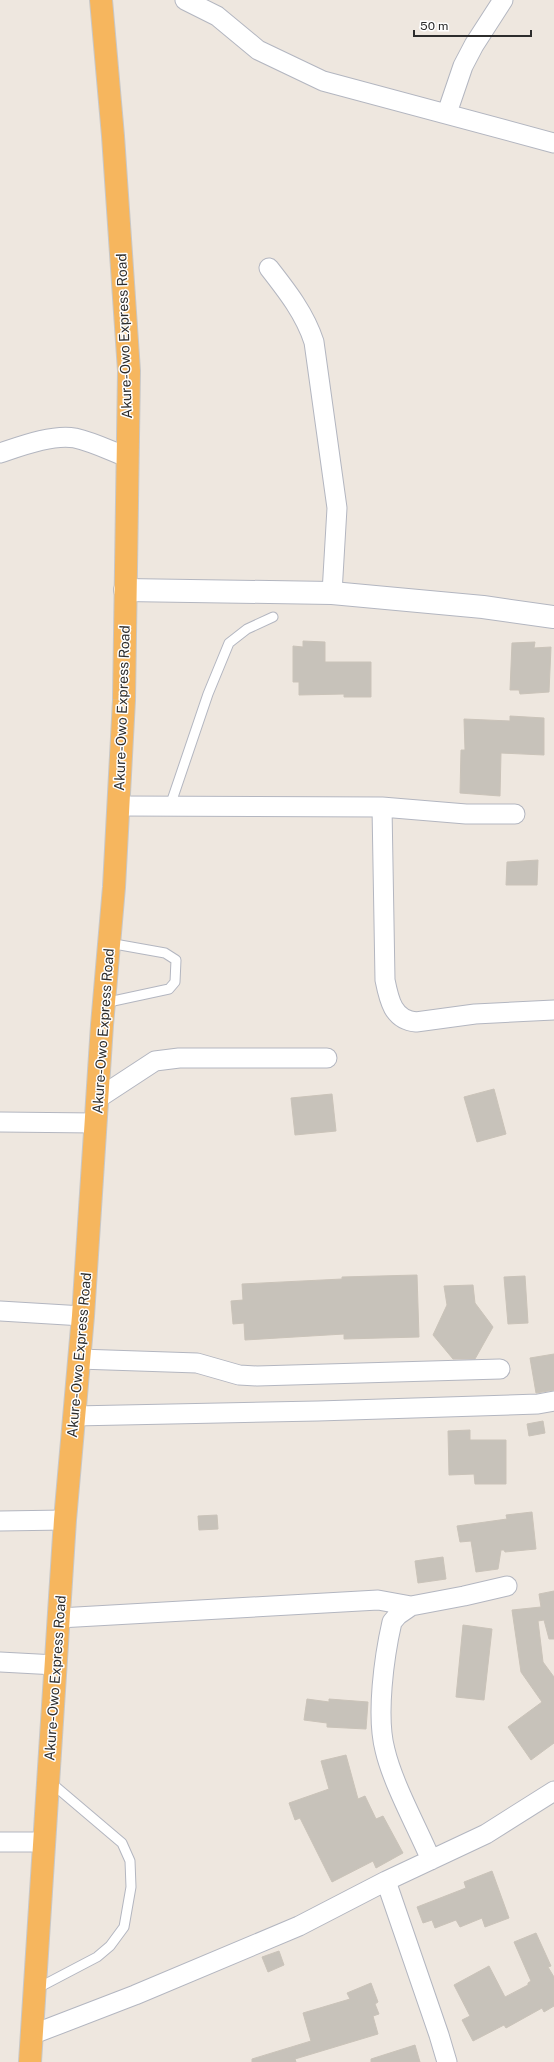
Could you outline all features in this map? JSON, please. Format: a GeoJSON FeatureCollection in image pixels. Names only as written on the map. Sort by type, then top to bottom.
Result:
{"type":"FeatureCollection","features":[{"type":"Feature","properties":{"kind":"highway","name":"Akure-Owo Express Road"},"geometry":{"type":"LineString","coordinates":[[30,2062],[65,1520],[79,1359],[104,1003],[114,888],[124,700],[129,371],[113,136],[101,0]]}},
{"type":"Feature","properties":{"kind":"street"},"geometry":{"type":"LineString","coordinates":[[185,0],[217,16],[258,50],[324,81],[359,92],[447,113],[554,143]]}},
{"type":"Feature","properties":{"kind":"street"},"geometry":{"type":"LineString","coordinates":[[447,113],[463,66],[474,45],[503,0]]}},
{"type":"Feature","properties":{"kind":"street"},"geometry":{"type":"LineString","coordinates":[[269,268],[292,298],[310,329],[314,342],[337,508],[332,593]]}},
{"type":"Feature","properties":{"kind":"street"},"geometry":{"type":"LineString","coordinates":[[0,453],[29,444],[55,439],[75,438],[127,457]]}},
{"type":"Feature","properties":{"kind":"street"},"geometry":{"type":"LineString","coordinates":[[125,590],[332,593],[483,607],[554,617]]}},
{"type":"Feature","properties":{"kind":"street"},"geometry":{"type":"LineString","coordinates":[[118,806],[382,807],[466,814],[515,814]]}},
{"type":"Feature","properties":{"kind":"street"},"geometry":{"type":"LineString","coordinates":[[382,807],[385,980],[389,1000],[396,1012],[408,1022],[416,1022],[475,1014],[554,1010]]}},
{"type":"Feature","properties":{"kind":"street"},"geometry":{"type":"LineString","coordinates":[[97,1099],[155,1061],[179,1058],[327,1058]]}},
{"type":"Feature","properties":{"kind":"street"},"geometry":{"type":"LineString","coordinates":[[0,1122],[96,1123]]}},
{"type":"Feature","properties":{"kind":"street"},"geometry":{"type":"LineString","coordinates":[[0,1312],[82,1316]]}},
{"type":"Feature","properties":{"kind":"street"},"geometry":{"type":"LineString","coordinates":[[79,1359],[197,1363],[239,1375],[257,1376],[500,1369]]}},
{"type":"Feature","properties":{"kind":"street"},"geometry":{"type":"LineString","coordinates":[[74,1416],[318,1412],[538,1404],[554,1401]]}},
{"type":"Feature","properties":{"kind":"street"},"geometry":{"type":"LineString","coordinates":[[0,1521],[65,1520]]}},
{"type":"Feature","properties":{"kind":"street"},"geometry":{"type":"LineString","coordinates":[[59,1618],[378,1600],[411,1606],[507,1586]]}},
{"type":"Feature","properties":{"kind":"street"},"geometry":{"type":"LineString","coordinates":[[411,1606],[398,1615],[392,1622],[384,1676],[381,1731],[385,1751],[398,1786],[431,1860]]}},
{"type":"Feature","properties":{"kind":"street"},"geometry":{"type":"LineString","coordinates":[[0,1662],[56,1665]]}},
{"type":"Feature","properties":{"kind":"street"},"geometry":{"type":"LineString","coordinates":[[32,2035],[135,1995],[299,1926],[386,1881],[486,1834],[554,1791]]}},
{"type":"Feature","properties":{"kind":"street"},"geometry":{"type":"LineString","coordinates":[[0,1842],[44,1842]]}},
{"type":"Feature","properties":{"kind":"street"},"geometry":{"type":"LineString","coordinates":[[386,1881],[447,2062]]}},
{"type":"Feature","properties":{"kind":"lane"},"geometry":{"type":"LineString","coordinates":[[170,806],[208,694],[229,643],[247,629],[273,617]]}},
{"type":"Feature","properties":{"kind":"lane"},"geometry":{"type":"LineString","coordinates":[[104,1003],[169,990],[175,982],[176,960],[165,953],[109,943]]}},
{"type":"Feature","properties":{"kind":"lane"},"geometry":{"type":"LineString","coordinates":[[35,1989],[98,1957],[110,1946],[124,1927],[131,1887],[130,1860],[122,1843],[48,1781]]}},
{"type":"Feature","properties":{"kind":"building"},"geometry":{"type":"Polygon","coordinates":[[[303,641],[325,642],[325,662],[371,662],[371,697],[344,697],[344,694],[299,695],[299,682],[293,682],[293,646],[303,647],[303,641]]]}},
{"type":"Feature","properties":{"kind":"building"},"geometry":{"type":"Polygon","coordinates":[[[535,642],[534,648],[551,647],[549,692],[520,694],[519,690],[510,690],[512,643],[535,642]]]}},
{"type":"Feature","properties":{"kind":"building"},"geometry":{"type":"Polygon","coordinates":[[[510,716],[544,718],[544,755],[501,753],[500,796],[460,793],[461,750],[465,750],[464,719],[510,721],[510,716]]]}},
{"type":"Feature","properties":{"kind":"building"},"geometry":{"type":"Polygon","coordinates":[[[538,860],[537,885],[506,885],[507,862],[538,860]]]}},
{"type":"Feature","properties":{"kind":"building"},"geometry":{"type":"Polygon","coordinates":[[[494,1089],[506,1134],[477,1142],[464,1097],[494,1089]]]}},
{"type":"Feature","properties":{"kind":"building"},"geometry":{"type":"Polygon","coordinates":[[[332,1094],[336,1131],[295,1135],[291,1098],[332,1094]]]}},
{"type":"Feature","properties":{"kind":"building"},"geometry":{"type":"Polygon","coordinates":[[[417,1275],[419,1337],[344,1339],[344,1334],[245,1340],[244,1323],[233,1324],[231,1301],[243,1300],[242,1284],[342,1279],[342,1277],[417,1275]]]}},
{"type":"Feature","properties":{"kind":"building"},"geometry":{"type":"Polygon","coordinates":[[[525,1276],[528,1323],[508,1324],[504,1277],[525,1276]]]}},
{"type":"Feature","properties":{"kind":"building"},"geometry":{"type":"Polygon","coordinates":[[[473,1285],[475,1303],[493,1327],[475,1359],[453,1359],[433,1335],[447,1305],[444,1286],[473,1285]]]}},
{"type":"Feature","properties":{"kind":"building"},"geometry":{"type":"Polygon","coordinates":[[[554,1354],[554,1390],[536,1393],[530,1358],[554,1354]]]}},
{"type":"Feature","properties":{"kind":"building"},"geometry":{"type":"Polygon","coordinates":[[[543,1421],[545,1433],[529,1436],[527,1424],[543,1421]]]}},
{"type":"Feature","properties":{"kind":"building"},"geometry":{"type":"Polygon","coordinates":[[[470,1430],[470,1440],[506,1440],[506,1484],[475,1484],[474,1474],[449,1475],[448,1431],[470,1430]]]}},
{"type":"Feature","properties":{"kind":"building"},"geometry":{"type":"Polygon","coordinates":[[[532,1512],[536,1549],[505,1552],[504,1550],[501,1550],[498,1569],[476,1572],[471,1541],[460,1542],[457,1526],[507,1519],[506,1515],[532,1512]]]}},
{"type":"Feature","properties":{"kind":"building"},"geometry":{"type":"Polygon","coordinates":[[[217,1515],[218,1529],[199,1530],[198,1516],[217,1515]]]}},
{"type":"Feature","properties":{"kind":"building"},"geometry":{"type":"Polygon","coordinates":[[[443,1557],[446,1579],[418,1583],[415,1561],[443,1557]]]}},
{"type":"Feature","properties":{"kind":"building"},"geometry":{"type":"Polygon","coordinates":[[[554,1591],[554,1639],[549,1639],[544,1620],[538,1621],[543,1662],[554,1677],[554,1743],[531,1760],[508,1727],[542,1702],[521,1672],[512,1610],[541,1607],[539,1594],[554,1591]]]}},
{"type":"Feature","properties":{"kind":"building"},"geometry":{"type":"Polygon","coordinates":[[[463,1625],[492,1629],[484,1700],[456,1697],[463,1625]]]}},
{"type":"Feature","properties":{"kind":"building"},"geometry":{"type":"Polygon","coordinates":[[[307,1699],[329,1702],[329,1699],[368,1702],[366,1729],[327,1727],[327,1723],[304,1720],[307,1699]]]}},
{"type":"Feature","properties":{"kind":"building"},"geometry":{"type":"Polygon","coordinates":[[[346,1755],[358,1799],[365,1796],[376,1819],[383,1816],[403,1853],[376,1868],[373,1861],[332,1882],[300,1818],[295,1820],[289,1803],[329,1789],[321,1761],[346,1755]]]}},
{"type":"Feature","properties":{"kind":"building"},"geometry":{"type":"Polygon","coordinates":[[[492,1871],[509,1918],[485,1927],[482,1918],[460,1927],[456,1920],[435,1928],[432,1920],[423,1923],[417,1907],[466,1888],[464,1882],[492,1871]]]}},
{"type":"Feature","properties":{"kind":"building"},"geometry":{"type":"Polygon","coordinates":[[[536,1933],[551,1966],[548,1967],[554,1977],[554,2006],[544,2012],[542,2008],[506,2028],[504,2025],[473,2041],[462,2020],[470,2016],[454,1985],[489,1966],[505,1997],[528,1985],[531,1981],[514,1942],[536,1933]]]}},
{"type":"Feature","properties":{"kind":"building"},"geometry":{"type":"Polygon","coordinates":[[[279,1951],[284,1965],[268,1972],[262,1957],[279,1951]]]}},
{"type":"Feature","properties":{"kind":"building"},"geometry":{"type":"Polygon","coordinates":[[[371,1983],[378,2002],[375,2004],[379,2014],[373,2016],[378,2034],[295,2059],[296,2062],[252,2062],[252,2059],[311,2041],[303,2013],[350,1999],[347,1993],[371,1983]]]}},
{"type":"Feature","properties":{"kind":"building"},"geometry":{"type":"Polygon","coordinates":[[[415,2045],[420,2062],[371,2062],[371,2059],[415,2045]]]}}]}
